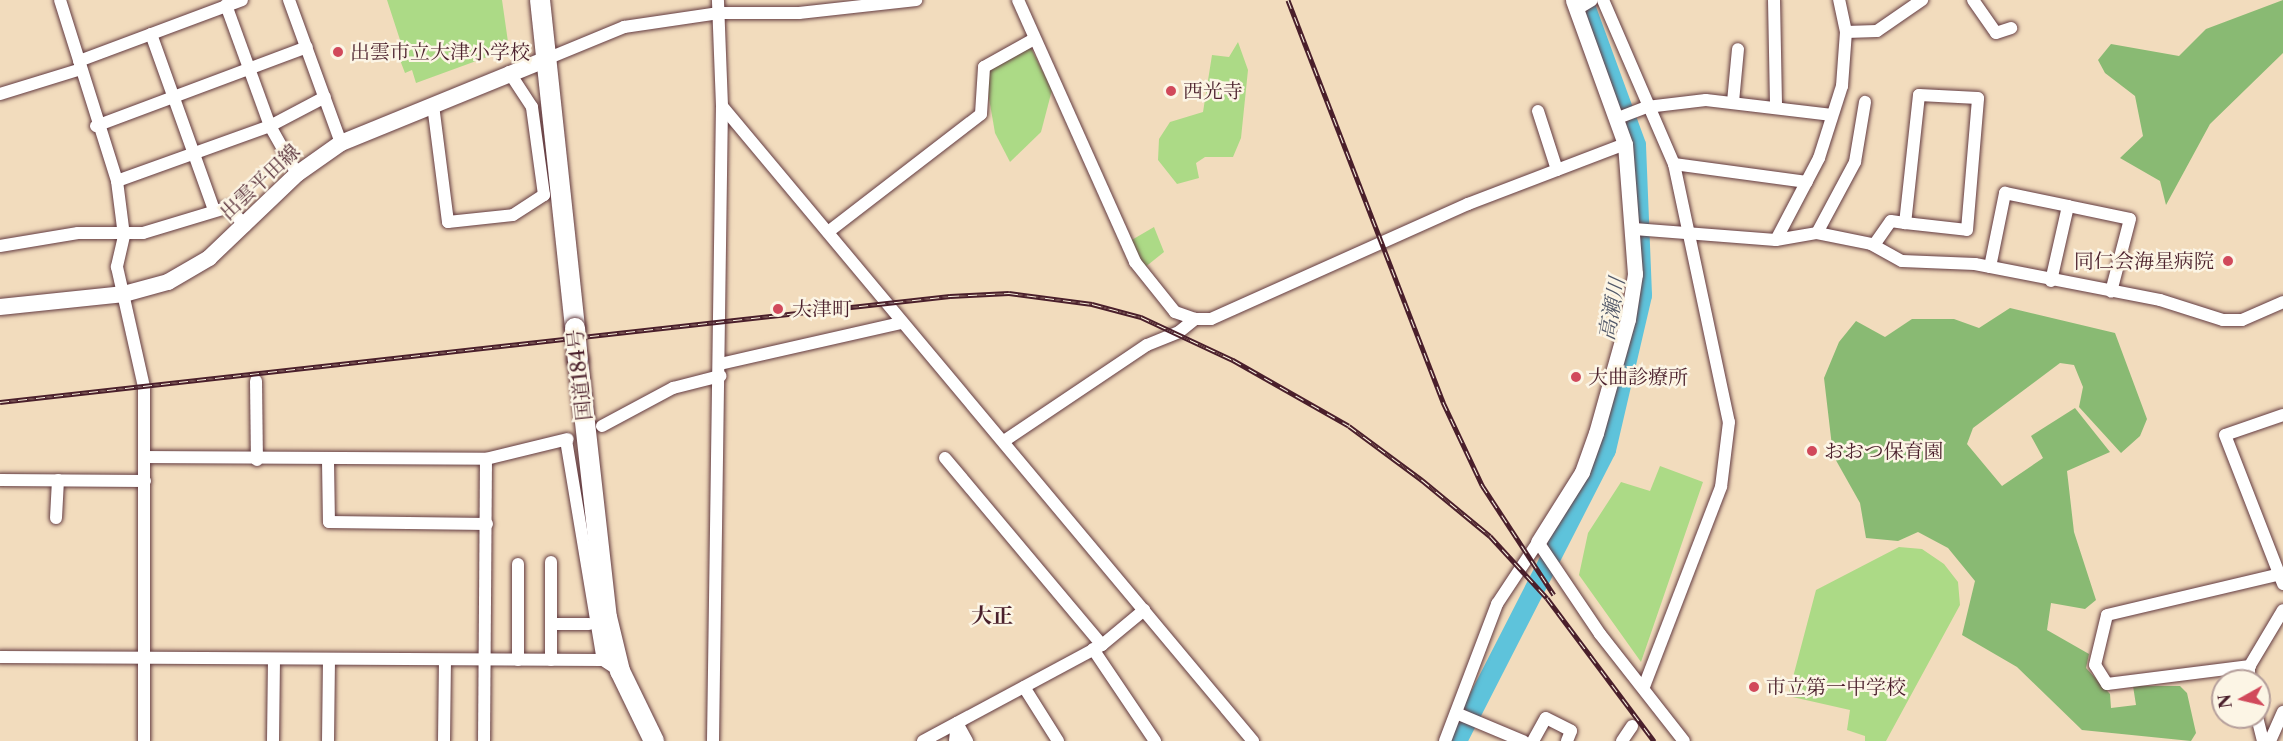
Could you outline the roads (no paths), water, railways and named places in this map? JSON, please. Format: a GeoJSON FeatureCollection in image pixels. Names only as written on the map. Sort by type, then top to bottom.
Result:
{"type":"FeatureCollection","features":[{"type":"Feature","properties":{"kind":"highway","name":"国道184号"},"geometry":{"type":"LineString","coordinates":[[540,0],[544,60],[575,328],[600,576],[620,671],[654,741]]}},
{"type":"Feature","properties":{"kind":"main road","name":"出雲平田線"},"geometry":{"type":"LineString","coordinates":[[0,307],[124,294],[189,272],[245,226],[297,174],[341,143],[509,72],[544,60]]}},
{"type":"Feature","properties":{"kind":"street"},"geometry":{"type":"LineString","coordinates":[[60,0],[96,126],[117,181],[124,236],[117,267],[144,387],[146,457],[144,741]]}},
{"type":"Feature","properties":{"kind":"street"},"geometry":{"type":"LineString","coordinates":[[0,94],[242,0]]}},
{"type":"Feature","properties":{"kind":"street"},"geometry":{"type":"LineString","coordinates":[[289,0],[341,143]]}},
{"type":"Feature","properties":{"kind":"street"},"geometry":{"type":"LineString","coordinates":[[713,741],[722,106],[718,0]]}},
{"type":"Feature","properties":{"kind":"street"},"geometry":{"type":"LineString","coordinates":[[544,60],[624,27],[719,13],[799,14],[916,0]]}},
{"type":"Feature","properties":{"kind":"street"},"geometry":{"type":"LineString","coordinates":[[1018,0],[1135,262],[1175,312],[1195,319],[1211,319],[1557,170],[1625,144]]}},
{"type":"Feature","properties":{"kind":"street"},"geometry":{"type":"LineString","coordinates":[[1445,741],[1497,604],[1582,472],[1596,433],[1628,319],[1635,229],[1625,144],[1618,118],[1575,5],[1592,0]]}},
{"type":"Feature","properties":{"kind":"street"},"geometry":{"type":"LineString","coordinates":[[1603,0],[1647,107],[1674,164],[1685,232],[1729,422],[1721,487],[1644,687]]}},
{"type":"Feature","properties":{"kind":"street"},"geometry":{"type":"LineString","coordinates":[[1774,0],[1776,106]]}},
{"type":"Feature","properties":{"kind":"street"},"geometry":{"type":"LineString","coordinates":[[1776,240],[1807,182],[1842,86],[1846,33],[1839,0]]}},
{"type":"Feature","properties":{"kind":"street"},"geometry":{"type":"LineString","coordinates":[[1846,33],[1877,32],[1922,0]]}},
{"type":"Feature","properties":{"kind":"street"},"geometry":{"type":"LineString","coordinates":[[1973,0],[1996,33],[2011,28]]}},
{"type":"Feature","properties":{"kind":"street"},"geometry":{"type":"LineString","coordinates":[[226,5],[270,126],[297,174]]}},
{"type":"Feature","properties":{"kind":"street"},"geometry":{"type":"LineString","coordinates":[[151,34],[214,210]]}},
{"type":"Feature","properties":{"kind":"street"},"geometry":{"type":"LineString","coordinates":[[828,232],[981,114],[984,67],[1034,39]]}},
{"type":"Feature","properties":{"kind":"street"},"geometry":{"type":"LineString","coordinates":[[96,126],[248,66],[307,47]]}},
{"type":"Feature","properties":{"kind":"street"},"geometry":{"type":"LineString","coordinates":[[1733,102],[1738,49]]}},
{"type":"Feature","properties":{"kind":"street"},"geometry":{"type":"LineString","coordinates":[[433,105],[448,222],[513,215],[543,195],[532,107],[509,72]]}},
{"type":"Feature","properties":{"kind":"street"},"geometry":{"type":"LineString","coordinates":[[1874,246],[1891,221],[1905,223],[1967,230],[1978,98],[1919,95],[1905,223]]}},
{"type":"Feature","properties":{"kind":"street"},"geometry":{"type":"LineString","coordinates":[[117,181],[270,126],[325,97]]}},
{"type":"Feature","properties":{"kind":"street"},"geometry":{"type":"LineString","coordinates":[[1618,118],[1647,107],[1733,102],[1832,115]]}},
{"type":"Feature","properties":{"kind":"street"},"geometry":{"type":"LineString","coordinates":[[1817,233],[1855,162],[1865,102]]}},
{"type":"Feature","properties":{"kind":"street"},"geometry":{"type":"LineString","coordinates":[[722,106],[1253,741]]}},
{"type":"Feature","properties":{"kind":"street"},"geometry":{"type":"LineString","coordinates":[[1538,111],[1557,170]]}},
{"type":"Feature","properties":{"kind":"street"},"geometry":{"type":"LineString","coordinates":[[1674,164],[1807,182]]}},
{"type":"Feature","properties":{"kind":"street"},"geometry":{"type":"LineString","coordinates":[[1990,267],[2005,193],[2068,206],[2130,219],[2111,292]]}},
{"type":"Feature","properties":{"kind":"street"},"geometry":{"type":"LineString","coordinates":[[2050,281],[2068,206]]}},
{"type":"Feature","properties":{"kind":"street"},"geometry":{"type":"LineString","coordinates":[[0,246],[78,233],[124,236],[229,207],[245,226]]}},
{"type":"Feature","properties":{"kind":"street"},"geometry":{"type":"LineString","coordinates":[[1635,229],[1776,240],[1817,233],[1874,246],[1902,261],[1990,267],[2111,292],[2223,320],[2242,320],[2283,302]]}},
{"type":"Feature","properties":{"kind":"street"},"geometry":{"type":"LineString","coordinates":[[1004,441],[1147,345],[1179,333],[1195,319]]}},
{"type":"Feature","properties":{"kind":"street"},"geometry":{"type":"LineString","coordinates":[[602,426],[673,388],[720,370],[902,323]]}},
{"type":"Feature","properties":{"kind":"street"},"geometry":{"type":"LineString","coordinates":[[256,381],[256,460]]}},
{"type":"Feature","properties":{"kind":"street"},"geometry":{"type":"LineString","coordinates":[[2250,666],[2107,684],[2095,665],[2107,615],[2281,579],[2277,549],[2225,435],[2282,419]]}},
{"type":"Feature","properties":{"kind":"street"},"geometry":{"type":"LineString","coordinates":[[146,457],[328,461],[486,459],[567,439],[603,660]]}},
{"type":"Feature","properties":{"kind":"street"},"geometry":{"type":"LineString","coordinates":[[945,458],[1098,647],[1155,741]]}},
{"type":"Feature","properties":{"kind":"street"},"geometry":{"type":"LineString","coordinates":[[484,741],[486,459]]}},
{"type":"Feature","properties":{"kind":"street"},"geometry":{"type":"LineString","coordinates":[[328,461],[329,522],[486,524]]}},
{"type":"Feature","properties":{"kind":"street"},"geometry":{"type":"LineString","coordinates":[[0,480],[146,481]]}},
{"type":"Feature","properties":{"kind":"street"},"geometry":{"type":"LineString","coordinates":[[56,518],[58,480]]}},
{"type":"Feature","properties":{"kind":"street"},"geometry":{"type":"LineString","coordinates":[[1538,542],[1684,741]]}},
{"type":"Feature","properties":{"kind":"street"},"geometry":{"type":"LineString","coordinates":[[551,562],[551,660]]}},
{"type":"Feature","properties":{"kind":"street"},"geometry":{"type":"LineString","coordinates":[[518,564],[518,660]]}},
{"type":"Feature","properties":{"kind":"street"},"geometry":{"type":"LineString","coordinates":[[923,741],[1098,647],[1144,610]]}},
{"type":"Feature","properties":{"kind":"street"},"geometry":{"type":"LineString","coordinates":[[2250,669],[2283,610]]}},
{"type":"Feature","properties":{"kind":"street"},"geometry":{"type":"LineString","coordinates":[[551,624],[589,624]]}},
{"type":"Feature","properties":{"kind":"street"},"geometry":{"type":"LineString","coordinates":[[0,657],[603,660],[620,671]]}},
{"type":"Feature","properties":{"kind":"street"},"geometry":{"type":"LineString","coordinates":[[273,741],[274,658]]}},
{"type":"Feature","properties":{"kind":"street"},"geometry":{"type":"LineString","coordinates":[[328,741],[329,659]]}},
{"type":"Feature","properties":{"kind":"street"},"geometry":{"type":"LineString","coordinates":[[444,741],[445,660]]}},
{"type":"Feature","properties":{"kind":"street"},"geometry":{"type":"LineString","coordinates":[[1024,687],[1058,741]]}},
{"type":"Feature","properties":{"kind":"street"},"geometry":{"type":"LineString","coordinates":[[2270,741],[2283,712]]}},
{"type":"Feature","properties":{"kind":"street"},"geometry":{"type":"LineString","coordinates":[[1456,713],[1505,737],[1523,741]]}},
{"type":"Feature","properties":{"kind":"street"},"geometry":{"type":"LineString","coordinates":[[1533,741],[1546,718],[1571,731],[1567,741]]}},
{"type":"Feature","properties":{"kind":"street"},"geometry":{"type":"LineString","coordinates":[[955,741],[957,723]]}},
{"type":"Feature","properties":{"kind":"street"},"geometry":{"type":"LineString","coordinates":[[957,723],[967,741]]}},
{"type":"Feature","properties":{"kind":"street"},"geometry":{"type":"LineString","coordinates":[[1622,741],[1632,726]]}},
{"type":"Feature","properties":{"kind":"waterway","name":"高瀬川"},"geometry":{"type":"LineString","coordinates":[[1457,741],[1606,450],[1642,295],[1636,145],[1583,0]]}},
{"type":"Feature","properties":{"kind":"railway"},"geometry":{"type":"LineString","coordinates":[[1288,0],[1443,402],[1482,485],[1554,595]]}},
{"type":"Feature","properties":{"kind":"railway"},"geometry":{"type":"LineString","coordinates":[[0,402],[950,296],[1009,293],[1092,304],[1141,317],[1233,360],[1349,426],[1422,480],[1490,536],[1547,598],[1654,741]]}},
{"type":"Feature","properties":{"kind":"place","name":"出雲市立大津小学校"},"geometry":{"type":"Point","coordinates":[338,52]}},
{"type":"Feature","properties":{"kind":"place","name":"西光寺"},"geometry":{"type":"Point","coordinates":[1171,91]}},
{"type":"Feature","properties":{"kind":"place","name":"同仁会海星病院"},"geometry":{"type":"Point","coordinates":[2228,261]}},
{"type":"Feature","properties":{"kind":"place","name":"大津町"},"geometry":{"type":"Point","coordinates":[778,309]}},
{"type":"Feature","properties":{"kind":"place","name":"大曲診療所"},"geometry":{"type":"Point","coordinates":[1576,377]}},
{"type":"Feature","properties":{"kind":"place","name":"おおつ保育園"},"geometry":{"type":"Point","coordinates":[1812,451]}},
{"type":"Feature","properties":{"kind":"place","name":"市立第一中学校"},"geometry":{"type":"Point","coordinates":[1754,687]}},
{"type":"Feature","properties":{"kind":"district","name":"大正"},"geometry":{"type":"Point","coordinates":[992,616]}}]}
